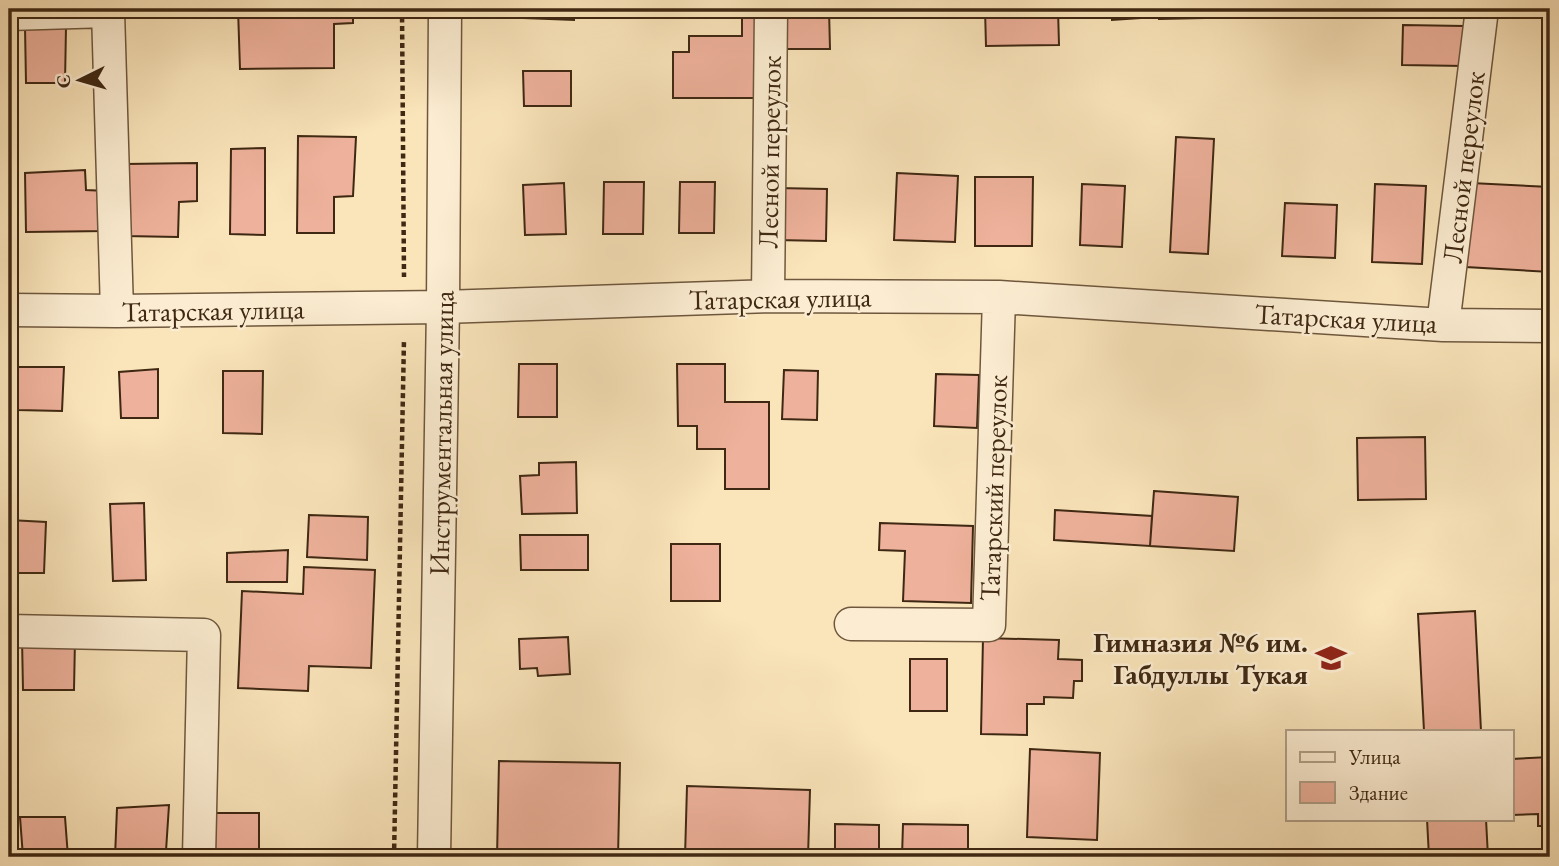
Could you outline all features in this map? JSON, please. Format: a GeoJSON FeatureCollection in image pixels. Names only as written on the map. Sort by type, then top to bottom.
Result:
{"type":"FeatureCollection","features":[{"type":"Feature","properties":{"kind":"street","name":"Инструментальная улица"},"geometry":{"type":"LineString","coordinates":[[434,857],[445,9]]}},
{"type":"Feature","properties":{"kind":"street","name":"Лесной переулок"},"geometry":{"type":"LineString","coordinates":[[768,296],[771,9]]}},
{"type":"Feature","properties":{"kind":"street","name":"Лесной переулок"},"geometry":{"type":"LineString","coordinates":[[1443,325],[1482,9]]}},
{"type":"Feature","properties":{"kind":"street"},"geometry":{"type":"LineString","coordinates":[[9,14],[108,11],[117,311]]}},
{"type":"Feature","properties":{"kind":"street","name":"Татарская улица"},"geometry":{"type":"LineString","coordinates":[[9,310],[404,308],[768,296],[999,297],[1443,325],[1550,326]]}},
{"type":"Feature","properties":{"kind":"street","name":"Татарский переулок"},"geometry":{"type":"LineString","coordinates":[[851,624],[989,625],[999,297]]}},
{"type":"Feature","properties":{"kind":"street"},"geometry":{"type":"LineString","coordinates":[[9,631],[204,635],[199,857]]}},
{"type":"Feature","properties":{"kind":"path"},"geometry":{"type":"LineString","coordinates":[[394,857],[404,308],[402,9]]}},
{"type":"Feature","properties":{"kind":"building"},"geometry":{"type":"Polygon","coordinates":[[[126,9],[196,9],[196,15],[126,17],[126,9]]]}},
{"type":"Feature","properties":{"kind":"building"},"geometry":{"type":"Polygon","coordinates":[[[238,9],[353,9],[353,23],[334,24],[334,68],[240,69],[238,9]]]}},
{"type":"Feature","properties":{"kind":"building"},"geometry":{"type":"Polygon","coordinates":[[[524,9],[574,9],[574,20],[524,18],[524,9]]]}},
{"type":"Feature","properties":{"kind":"building"},"geometry":{"type":"Polygon","coordinates":[[[785,9],[829,9],[830,49],[785,49],[785,9]]]}},
{"type":"Feature","properties":{"kind":"building"},"geometry":{"type":"Polygon","coordinates":[[[985,9],[1058,9],[1059,45],[986,46],[985,9]]]}},
{"type":"Feature","properties":{"kind":"building"},"geometry":{"type":"Polygon","coordinates":[[[1112,9],[1140,9],[1140,18],[1112,20],[1112,9]]]}},
{"type":"Feature","properties":{"kind":"building"},"geometry":{"type":"Polygon","coordinates":[[[1158,9],[1204,9],[1204,18],[1159,19],[1158,9]]]}},
{"type":"Feature","properties":{"kind":"building"},"geometry":{"type":"Polygon","coordinates":[[[1318,9],[1353,9],[1353,12],[1318,13],[1318,9]]]}},
{"type":"Feature","properties":{"kind":"building"},"geometry":{"type":"Polygon","coordinates":[[[742,14],[764,14],[764,98],[673,98],[673,52],[689,52],[689,36],[742,36],[742,14]]]}},
{"type":"Feature","properties":{"kind":"building"},"geometry":{"type":"Polygon","coordinates":[[[1403,25],[1464,26],[1464,66],[1402,65],[1403,25]]]}},
{"type":"Feature","properties":{"kind":"building"},"geometry":{"type":"Polygon","coordinates":[[[25,27],[66,27],[65,83],[26,83],[25,27]]]}},
{"type":"Feature","properties":{"kind":"building"},"geometry":{"type":"Polygon","coordinates":[[[523,71],[571,71],[571,106],[524,106],[523,71]]]}},
{"type":"Feature","properties":{"kind":"building"},"geometry":{"type":"Polygon","coordinates":[[[298,136],[356,137],[353,196],[334,197],[334,233],[297,233],[298,136]]]}},
{"type":"Feature","properties":{"kind":"building"},"geometry":{"type":"Polygon","coordinates":[[[1176,137],[1214,139],[1208,254],[1170,252],[1176,137]]]}},
{"type":"Feature","properties":{"kind":"building"},"geometry":{"type":"Polygon","coordinates":[[[265,148],[265,235],[230,234],[231,149],[265,148]]]}},
{"type":"Feature","properties":{"kind":"building"},"geometry":{"type":"Polygon","coordinates":[[[197,163],[197,201],[179,202],[178,237],[125,236],[125,164],[197,163]]]}},
{"type":"Feature","properties":{"kind":"building"},"geometry":{"type":"Polygon","coordinates":[[[85,170],[86,190],[107,191],[107,231],[26,232],[25,173],[85,170]]]}},
{"type":"Feature","properties":{"kind":"building"},"geometry":{"type":"Polygon","coordinates":[[[897,173],[958,176],[955,242],[894,240],[897,173]]]}},
{"type":"Feature","properties":{"kind":"building"},"geometry":{"type":"Polygon","coordinates":[[[975,177],[1033,177],[1032,246],[975,246],[975,177]]]}},
{"type":"Feature","properties":{"kind":"building"},"geometry":{"type":"Polygon","coordinates":[[[604,182],[644,182],[643,234],[603,234],[604,182]]]}},
{"type":"Feature","properties":{"kind":"building"},"geometry":{"type":"Polygon","coordinates":[[[680,182],[715,182],[714,233],[679,233],[680,182]]]}},
{"type":"Feature","properties":{"kind":"building"},"geometry":{"type":"Polygon","coordinates":[[[564,183],[566,234],[525,235],[523,185],[564,183]]]}},
{"type":"Feature","properties":{"kind":"building"},"geometry":{"type":"Polygon","coordinates":[[[1471,183],[1550,187],[1550,272],[1466,267],[1471,183]]]}},
{"type":"Feature","properties":{"kind":"building"},"geometry":{"type":"Polygon","coordinates":[[[1082,184],[1125,186],[1122,247],[1080,245],[1082,184]]]}},
{"type":"Feature","properties":{"kind":"building"},"geometry":{"type":"Polygon","coordinates":[[[1375,184],[1426,186],[1422,264],[1372,262],[1375,184]]]}},
{"type":"Feature","properties":{"kind":"building"},"geometry":{"type":"Polygon","coordinates":[[[777,188],[827,189],[826,241],[776,240],[777,188]]]}},
{"type":"Feature","properties":{"kind":"building"},"geometry":{"type":"Polygon","coordinates":[[[1285,203],[1337,205],[1335,258],[1282,256],[1285,203]]]}},
{"type":"Feature","properties":{"kind":"building"},"geometry":{"type":"Polygon","coordinates":[[[519,364],[557,364],[557,417],[518,417],[519,364]]]}},
{"type":"Feature","properties":{"kind":"building"},"geometry":{"type":"Polygon","coordinates":[[[677,364],[725,364],[725,402],[769,402],[769,489],[725,489],[725,449],[697,449],[697,426],[678,426],[677,364]]]}},
{"type":"Feature","properties":{"kind":"building"},"geometry":{"type":"Polygon","coordinates":[[[17,367],[64,367],[62,411],[17,410],[17,367]]]}},
{"type":"Feature","properties":{"kind":"building"},"geometry":{"type":"Polygon","coordinates":[[[158,369],[158,418],[121,418],[119,372],[158,369]]]}},
{"type":"Feature","properties":{"kind":"building"},"geometry":{"type":"Polygon","coordinates":[[[784,370],[818,371],[817,420],[782,419],[784,370]]]}},
{"type":"Feature","properties":{"kind":"building"},"geometry":{"type":"Polygon","coordinates":[[[223,371],[263,371],[262,434],[223,433],[223,371]]]}},
{"type":"Feature","properties":{"kind":"building"},"geometry":{"type":"Polygon","coordinates":[[[936,374],[979,375],[977,428],[934,426],[936,374]]]}},
{"type":"Feature","properties":{"kind":"building"},"geometry":{"type":"Polygon","coordinates":[[[1425,437],[1426,499],[1358,500],[1357,438],[1425,437]]]}},
{"type":"Feature","properties":{"kind":"building"},"geometry":{"type":"Polygon","coordinates":[[[576,462],[577,513],[522,514],[520,476],[539,475],[539,463],[576,462]]]}},
{"type":"Feature","properties":{"kind":"building"},"geometry":{"type":"Polygon","coordinates":[[[1154,491],[1238,497],[1234,551],[1150,546],[1154,491]]]}},
{"type":"Feature","properties":{"kind":"building"},"geometry":{"type":"Polygon","coordinates":[[[144,503],[146,580],[113,581],[110,504],[144,503]]]}},
{"type":"Feature","properties":{"kind":"building"},"geometry":{"type":"Polygon","coordinates":[[[1055,510],[1152,516],[1150,546],[1054,540],[1055,510]]]}},
{"type":"Feature","properties":{"kind":"building"},"geometry":{"type":"Polygon","coordinates":[[[309,515],[368,517],[367,560],[307,557],[309,515]]]}},
{"type":"Feature","properties":{"kind":"building"},"geometry":{"type":"Polygon","coordinates":[[[9,520],[46,522],[44,573],[9,573],[9,520]]]}},
{"type":"Feature","properties":{"kind":"building"},"geometry":{"type":"Polygon","coordinates":[[[880,523],[973,526],[971,603],[903,601],[905,551],[879,550],[880,523]]]}},
{"type":"Feature","properties":{"kind":"building"},"geometry":{"type":"Polygon","coordinates":[[[520,535],[588,535],[588,570],[521,570],[520,535]]]}},
{"type":"Feature","properties":{"kind":"building"},"geometry":{"type":"Polygon","coordinates":[[[671,544],[720,544],[720,601],[671,601],[671,544]]]}},
{"type":"Feature","properties":{"kind":"building"},"geometry":{"type":"Polygon","coordinates":[[[288,550],[287,582],[227,582],[227,553],[288,550]]]}},
{"type":"Feature","properties":{"kind":"building"},"geometry":{"type":"Polygon","coordinates":[[[304,567],[375,570],[371,668],[309,666],[308,691],[238,688],[242,591],[303,594],[304,567]]]}},
{"type":"Feature","properties":{"kind":"building"},"geometry":{"type":"Polygon","coordinates":[[[1545,609],[1550,609],[1550,638],[1547,638],[1545,609]]]}},
{"type":"Feature","properties":{"kind":"building"},"geometry":{"type":"Polygon","coordinates":[[[1475,611],[1481,730],[1424,730],[1418,614],[1475,611]]]}},
{"type":"Feature","properties":{"kind":"building"},"geometry":{"type":"Polygon","coordinates":[[[568,637],[570,674],[538,676],[537,668],[520,669],[519,639],[568,637]]]}},
{"type":"Feature","properties":{"kind":"building"},"geometry":{"type":"Polygon","coordinates":[[[22,638],[75,639],[74,690],[23,690],[22,638]]]}},
{"type":"Feature","properties":{"kind":"building"},"geometry":{"type":"Polygon","coordinates":[[[983,638],[1059,640],[1058,659],[1082,660],[1082,681],[1074,681],[1073,698],[1044,697],[1044,704],[1027,704],[1027,735],[981,734],[983,638]]]}},
{"type":"Feature","properties":{"kind":"building"},"geometry":{"type":"Polygon","coordinates":[[[910,659],[947,659],[947,711],[910,711],[910,659]]]}},
{"type":"Feature","properties":{"kind":"building"},"geometry":{"type":"Polygon","coordinates":[[[1030,749],[1100,753],[1097,840],[1027,837],[1030,749]]]}},
{"type":"Feature","properties":{"kind":"building"},"geometry":{"type":"Polygon","coordinates":[[[1550,757],[1550,826],[1538,826],[1538,814],[1514,815],[1514,759],[1550,757]]]}},
{"type":"Feature","properties":{"kind":"building"},"geometry":{"type":"Polygon","coordinates":[[[499,761],[620,763],[618,857],[497,857],[499,761]]]}},
{"type":"Feature","properties":{"kind":"building"},"geometry":{"type":"Polygon","coordinates":[[[687,786],[810,790],[808,857],[685,857],[687,786]]]}},
{"type":"Feature","properties":{"kind":"building"},"geometry":{"type":"Polygon","coordinates":[[[169,805],[166,851],[150,851],[150,857],[115,857],[117,808],[169,805]]]}},
{"type":"Feature","properties":{"kind":"building"},"geometry":{"type":"Polygon","coordinates":[[[210,813],[259,813],[259,857],[209,857],[210,813]]]}},
{"type":"Feature","properties":{"kind":"building"},"geometry":{"type":"Polygon","coordinates":[[[20,817],[65,817],[68,857],[23,857],[20,817]]]}},
{"type":"Feature","properties":{"kind":"building"},"geometry":{"type":"Polygon","coordinates":[[[1427,820],[1486,820],[1488,857],[1429,857],[1427,820]]]}},
{"type":"Feature","properties":{"kind":"building"},"geometry":{"type":"Polygon","coordinates":[[[835,824],[879,825],[879,857],[835,857],[835,824]]]}},
{"type":"Feature","properties":{"kind":"building"},"geometry":{"type":"Polygon","coordinates":[[[903,824],[968,825],[968,857],[902,857],[903,824]]]}},
{"type":"Feature","properties":{"kind":"place","name":"Гимназия №6 им. Габдуллы Тукая"},"geometry":{"type":"Point","coordinates":[1331,658]}}]}
